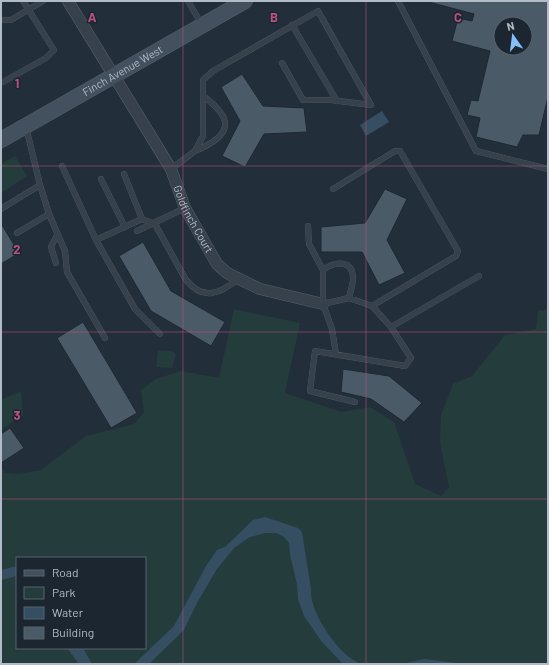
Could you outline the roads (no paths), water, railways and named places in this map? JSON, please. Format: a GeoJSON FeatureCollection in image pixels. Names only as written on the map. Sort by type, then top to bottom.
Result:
{"type":"FeatureCollection","features":[{"type":"Feature","properties":{"kind":"main road","name":"Finch Avenue West"},"geometry":{"type":"LineString","coordinates":[[1,140],[244,1]]}},
{"type":"Feature","properties":{"kind":"street","name":"Goldfinch Court"},"geometry":{"type":"LineString","coordinates":[[68,1],[171,170],[185,208],[217,264],[226,273],[260,289],[323,304]]}},
{"type":"Feature","properties":{"kind":"lane"},"geometry":{"type":"LineString","coordinates":[[3,82],[46,58],[54,50],[23,1]]}},
{"type":"Feature","properties":{"kind":"lane"},"geometry":{"type":"LineString","coordinates":[[1,20],[11,20],[43,1]]}},
{"type":"Feature","properties":{"kind":"lane"},"geometry":{"type":"LineString","coordinates":[[188,1],[202,25]]}},
{"type":"Feature","properties":{"kind":"lane"},"geometry":{"type":"LineString","coordinates":[[398,1],[476,151],[548,169]]}},
{"type":"Feature","properties":{"kind":"lane"},"geometry":{"type":"LineString","coordinates":[[195,151],[203,136],[202,80],[213,71],[318,11],[371,105],[337,101],[303,100],[282,63]]}},
{"type":"Feature","properties":{"kind":"lane"},"geometry":{"type":"LineString","coordinates":[[292,25],[337,101]]}},
{"type":"Feature","properties":{"kind":"lane"},"geometry":{"type":"LineString","coordinates":[[171,170],[195,151],[219,139],[224,127],[224,119],[217,106],[203,96]]}},
{"type":"Feature","properties":{"kind":"lane"},"geometry":{"type":"LineString","coordinates":[[26,126],[40,185],[49,214],[65,251],[67,272],[105,338]]}},
{"type":"Feature","properties":{"kind":"lane"},"geometry":{"type":"LineString","coordinates":[[333,189],[395,151],[400,151],[458,251],[456,256],[372,306]]}},
{"type":"Feature","properties":{"kind":"lane"},"geometry":{"type":"LineString","coordinates":[[62,166],[96,240],[134,309],[160,334]]}},
{"type":"Feature","properties":{"kind":"lane"},"geometry":{"type":"LineString","coordinates":[[124,174],[142,219]]}},
{"type":"Feature","properties":{"kind":"lane"},"geometry":{"type":"LineString","coordinates":[[101,179],[125,227]]}},
{"type":"Feature","properties":{"kind":"lane"},"geometry":{"type":"LineString","coordinates":[[1,209],[40,185]]}},
{"type":"Feature","properties":{"kind":"lane"},"geometry":{"type":"LineString","coordinates":[[137,231],[155,224],[185,208]]}},
{"type":"Feature","properties":{"kind":"lane"},"geometry":{"type":"LineString","coordinates":[[17,233],[49,214]]}},
{"type":"Feature","properties":{"kind":"lane"},"geometry":{"type":"LineString","coordinates":[[96,240],[142,219],[155,224],[186,280],[193,288],[206,294],[216,293],[226,289],[238,279]]}},
{"type":"Feature","properties":{"kind":"lane"},"geometry":{"type":"LineString","coordinates":[[308,226],[309,244],[323,270],[323,304],[332,329],[336,354]]}},
{"type":"Feature","properties":{"kind":"lane"},"geometry":{"type":"LineString","coordinates":[[56,263],[51,247],[57,235]]}},
{"type":"Feature","properties":{"kind":"lane"},"geometry":{"type":"LineString","coordinates":[[323,270],[333,263],[344,263],[350,269],[353,279],[349,298]]}},
{"type":"Feature","properties":{"kind":"lane"},"geometry":{"type":"LineString","coordinates":[[391,327],[479,276]]}},
{"type":"Feature","properties":{"kind":"lane"},"geometry":{"type":"LineString","coordinates":[[323,304],[349,298],[372,306],[391,327],[411,358],[405,366],[315,351],[310,391],[355,402]]}},
{"type":"Feature","properties":{"kind":"water"},"geometry":{"type":"Polygon","coordinates":[[[382,111],[389,122],[366,136],[360,125],[382,111]]]}},
{"type":"Feature","properties":{"kind":"water"},"geometry":{"type":"Polygon","coordinates":[[[265,517],[298,528],[302,532],[312,598],[320,621],[335,643],[352,659],[361,664],[343,664],[322,642],[304,616],[298,599],[297,584],[290,555],[289,543],[284,537],[276,533],[266,533],[250,537],[234,548],[217,569],[197,603],[184,630],[149,664],[134,664],[174,626],[206,566],[217,550],[225,547],[253,520],[265,517]]]}},
{"type":"Feature","properties":{"kind":"water"},"geometry":{"type":"Polygon","coordinates":[[[16,566],[16,576],[1,580],[1,570],[16,566]]]}},
{"type":"Feature","properties":{"kind":"water"},"geometry":{"type":"Polygon","coordinates":[[[68,649],[84,649],[92,664],[79,664],[68,649]]]}},
{"type":"Feature","properties":{"kind":"water"},"geometry":{"type":"Polygon","coordinates":[[[424,659],[466,664],[402,664],[424,659]]]}}]}
